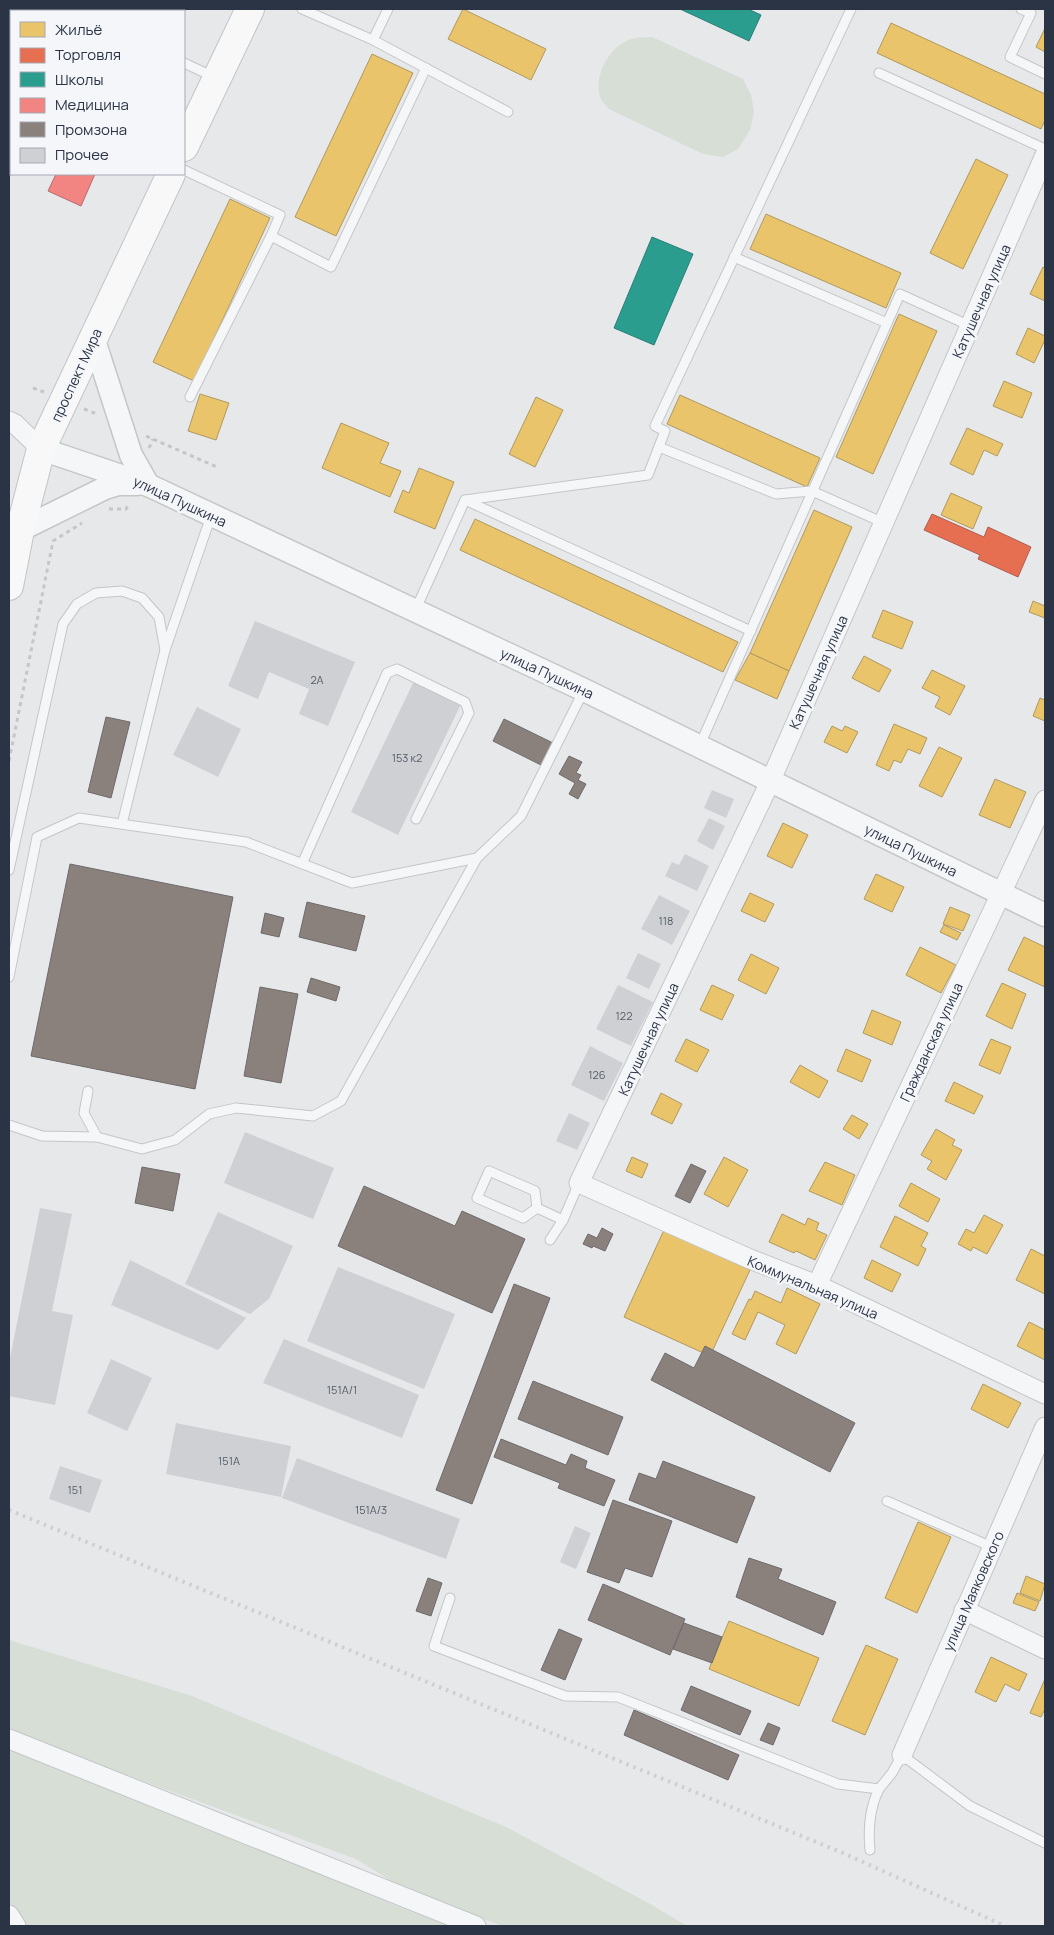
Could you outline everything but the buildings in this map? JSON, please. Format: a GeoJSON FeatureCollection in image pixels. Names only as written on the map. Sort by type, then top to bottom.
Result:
{"type":"FeatureCollection","features":[{"type":"Feature","properties":{"kind":"main road"},"geometry":{"type":"LineString","coordinates":[[185,145],[250,9]]}},
{"type":"Feature","properties":{"kind":"main road","name":"проспект Мира"},"geometry":{"type":"LineString","coordinates":[[9,586],[20,530],[41,449],[171,175]]}},
{"type":"Feature","properties":{"kind":"street","name":"Катушечная улица"},"geometry":{"type":"LineString","coordinates":[[579,1184],[770,782],[1045,155]]}},
{"type":"Feature","properties":{"kind":"street"},"geometry":{"type":"LineString","coordinates":[[93,337],[131,455],[148,485]]}},
{"type":"Feature","properties":{"kind":"street"},"geometry":{"type":"LineString","coordinates":[[9,421],[15,424],[41,449]]}},
{"type":"Feature","properties":{"kind":"street","name":"улица Пушкина"},"geometry":{"type":"LineString","coordinates":[[41,449],[148,485],[211,514],[584,690],[1045,915]]}},
{"type":"Feature","properties":{"kind":"street"},"geometry":{"type":"LineString","coordinates":[[20,530],[105,488],[118,484],[148,485]]}},
{"type":"Feature","properties":{"kind":"street","name":"Гражданская улица"},"geometry":{"type":"LineString","coordinates":[[816,1285],[1045,800]]}},
{"type":"Feature","properties":{"kind":"street","name":"Коммунальная улица"},"geometry":{"type":"LineString","coordinates":[[579,1184],[750,1259],[816,1285],[1045,1394]]}},
{"type":"Feature","properties":{"kind":"street","name":"улица Маяковского"},"geometry":{"type":"LineString","coordinates":[[902,1755],[1045,1427]]}},
{"type":"Feature","properties":{"kind":"street"},"geometry":{"type":"LineString","coordinates":[[964,1610],[1045,1649]]}},
{"type":"Feature","properties":{"kind":"street"},"geometry":{"type":"LineString","coordinates":[[9,1740],[335,1868],[476,1926]]}},
{"type":"Feature","properties":{"kind":"street"},"geometry":{"type":"LineString","coordinates":[[9,1915],[16,1926]]}},
{"type":"Feature","properties":{"kind":"lane"},"geometry":{"type":"LineString","coordinates":[[302,9],[373,40],[508,112]]}},
{"type":"Feature","properties":{"kind":"lane"},"geometry":{"type":"LineString","coordinates":[[373,40],[388,9]]}},
{"type":"Feature","properties":{"kind":"lane"},"geometry":{"type":"LineString","coordinates":[[465,500],[648,475],[665,431],[655,426],[851,9]]}},
{"type":"Feature","properties":{"kind":"lane"},"geometry":{"type":"LineString","coordinates":[[1021,9],[1032,13],[1010,57],[1045,74]]}},
{"type":"Feature","properties":{"kind":"lane"},"geometry":{"type":"LineString","coordinates":[[185,63],[217,78]]}},
{"type":"Feature","properties":{"kind":"lane"},"geometry":{"type":"LineString","coordinates":[[271,236],[331,267],[426,68]]}},
{"type":"Feature","properties":{"kind":"lane"},"geometry":{"type":"LineString","coordinates":[[880,73],[1045,149]]}},
{"type":"Feature","properties":{"kind":"lane"},"geometry":{"type":"LineString","coordinates":[[185,170],[280,215],[190,396]]}},
{"type":"Feature","properties":{"kind":"lane"},"geometry":{"type":"LineString","coordinates":[[734,257],[887,323]]}},
{"type":"Feature","properties":{"kind":"lane"},"geometry":{"type":"LineString","coordinates":[[699,747],[900,294],[970,326]]}},
{"type":"Feature","properties":{"kind":"lane"},"geometry":{"type":"LineString","coordinates":[[659,447],[776,494],[812,491],[884,523]]}},
{"type":"Feature","properties":{"kind":"lane"},"geometry":{"type":"LineString","coordinates":[[415,611],[465,500]]}},
{"type":"Feature","properties":{"kind":"lane"},"geometry":{"type":"LineString","coordinates":[[465,500],[751,631]]}},
{"type":"Feature","properties":{"kind":"lane"},"geometry":{"type":"LineString","coordinates":[[122,824],[165,650],[211,514]]}},
{"type":"Feature","properties":{"kind":"lane"},"geometry":{"type":"LineString","coordinates":[[9,870],[63,624],[77,604],[96,593],[122,591],[142,598],[159,617],[165,650]]}},
{"type":"Feature","properties":{"kind":"lane"},"geometry":{"type":"LineString","coordinates":[[302,864],[387,673],[396,669],[465,702],[469,713],[416,819]]}},
{"type":"Feature","properties":{"kind":"lane"},"geometry":{"type":"LineString","coordinates":[[9,1125],[42,1136],[97,1137],[142,1149],[175,1140],[209,1114],[236,1108],[313,1116],[341,1101],[477,858],[521,816],[584,690]]}},
{"type":"Feature","properties":{"kind":"lane"},"geometry":{"type":"LineString","coordinates":[[9,977],[37,837],[79,818],[246,842],[352,884],[477,858]]}},
{"type":"Feature","properties":{"kind":"lane"},"geometry":{"type":"LineString","coordinates":[[88,1091],[84,1114],[97,1137]]}},
{"type":"Feature","properties":{"kind":"lane"},"geometry":{"type":"LineString","coordinates":[[489,1171],[535,1191],[537,1208],[523,1218],[477,1198],[489,1171]]}},
{"type":"Feature","properties":{"kind":"lane"},"geometry":{"type":"LineString","coordinates":[[550,1240],[563,1220],[579,1184]]}},
{"type":"Feature","properties":{"kind":"lane"},"geometry":{"type":"LineString","coordinates":[[537,1208],[563,1220]]}},
{"type":"Feature","properties":{"kind":"lane"},"geometry":{"type":"LineString","coordinates":[[887,1501],[992,1547]]}},
{"type":"Feature","properties":{"kind":"lane"},"geometry":{"type":"LineString","coordinates":[[450,1598],[434,1646],[565,1696],[618,1697],[838,1784],[879,1789]]}},
{"type":"Feature","properties":{"kind":"lane"},"geometry":{"type":"LineString","coordinates":[[870,1850],[868,1828],[872,1802],[902,1755],[970,1806],[1045,1844]]}},
{"type":"Feature","properties":{"kind":"path"},"geometry":{"type":"LineString","coordinates":[[101,513],[109,508],[126,509]]}},
{"type":"Feature","properties":{"kind":"path"},"geometry":{"type":"LineString","coordinates":[[9,761],[53,541],[84,522]]}},
{"type":"Feature","properties":{"kind":"shaded area"},"geometry":{"type":"Polygon","coordinates":[[[652,37],[743,79],[751,95],[754,111],[750,130],[738,149],[723,157],[703,154],[609,109],[602,101],[599,78],[607,59],[620,45],[628,40],[652,37]]]}},
{"type":"Feature","properties":{"kind":"shaded area"},"geometry":{"type":"Polygon","coordinates":[[[9,1640],[192,1696],[506,1827],[652,1905],[687,1926],[503,1926],[409,1892],[356,1859],[9,1732],[9,1640]]]}},
{"type":"Feature","properties":{"kind":"shaded area"},"geometry":{"type":"Polygon","coordinates":[[[9,1746],[401,1908],[449,1926],[24,1926],[9,1901],[9,1746]]]}},
{"type":"Feature","properties":{"kind":"railway"},"geometry":{"type":"LineString","coordinates":[[9,1510],[843,1853],[1005,1926]]}}]}
